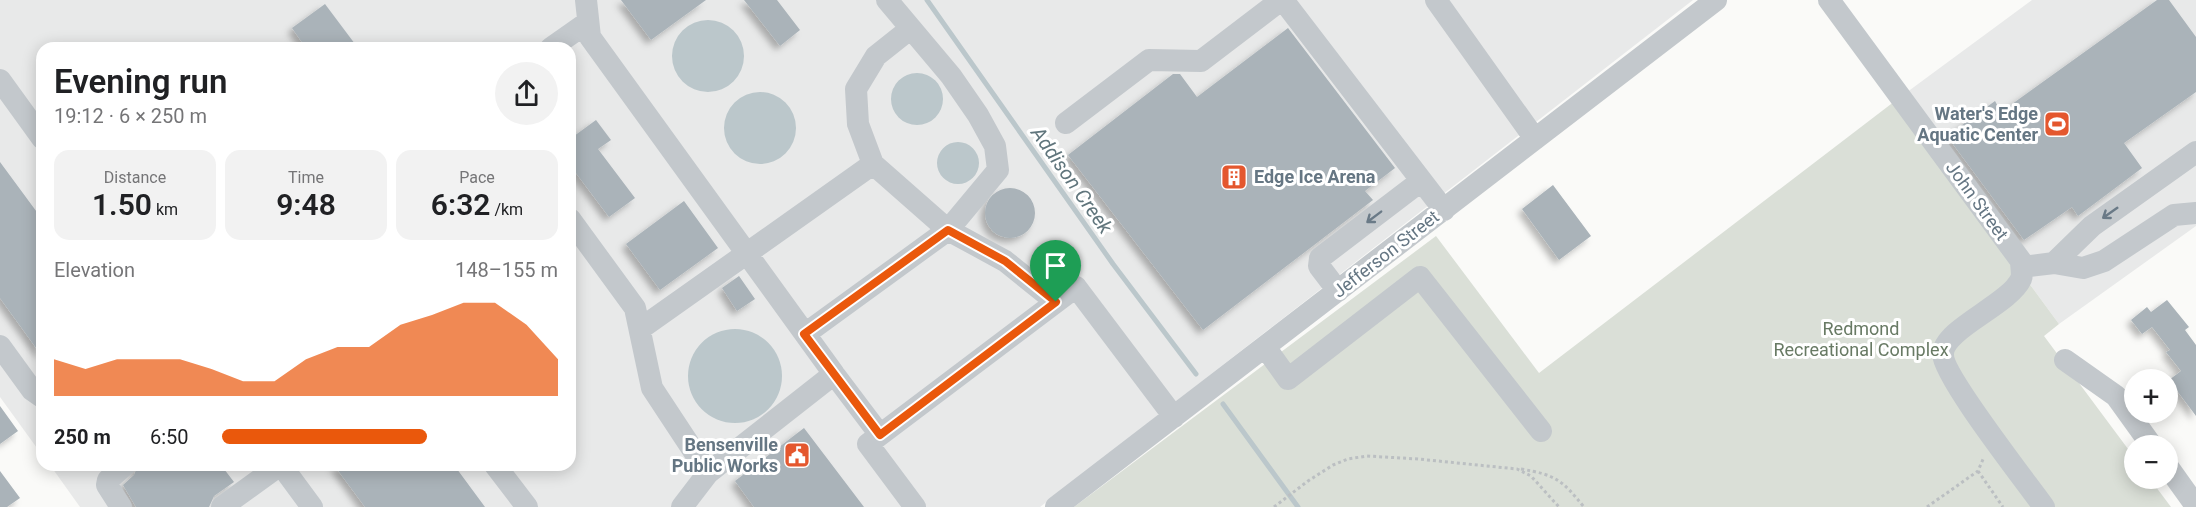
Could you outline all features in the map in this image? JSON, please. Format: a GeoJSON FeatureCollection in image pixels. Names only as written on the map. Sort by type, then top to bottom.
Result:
{"type":"FeatureCollection","features":[{"type":"Feature","properties":{"kind":"street"},"geometry":{"type":"LineString","coordinates":[[804,334],[948,230],[998,170],[995,146],[978,115],[951,76],[887,0]]}},
{"type":"Feature","properties":{"kind":"street"},"geometry":{"type":"LineString","coordinates":[[1066,123],[1149,60],[1201,61],[1282,0],[1444,210]]}},
{"type":"Feature","properties":{"kind":"street"},"geometry":{"type":"LineString","coordinates":[[1436,0],[1535,140]]}},
{"type":"Feature","properties":{"kind":"street","name":"Jefferson Street"},"geometry":{"type":"LineString","coordinates":[[1056,507],[1716,0]]}},
{"type":"Feature","properties":{"kind":"street","name":"John Street"},"geometry":{"type":"LineString","coordinates":[[1828,0],[2021,261],[2022,267]]}},
{"type":"Feature","properties":{"kind":"street"},"geometry":{"type":"LineString","coordinates":[[557,42],[587,11]]}},
{"type":"Feature","properties":{"kind":"street"},"geometry":{"type":"LineString","coordinates":[[587,11],[590,37],[804,334],[880,435]]}},
{"type":"Feature","properties":{"kind":"street"},"geometry":{"type":"LineString","coordinates":[[910,29],[876,56],[856,89],[858,124],[873,164],[948,230],[1005,261],[1056,302]]}},
{"type":"Feature","properties":{"kind":"street"},"geometry":{"type":"LineString","coordinates":[[0,80],[36,130]]}},
{"type":"Feature","properties":{"kind":"street"},"geometry":{"type":"LineString","coordinates":[[2054,263],[2092,226],[2196,152]]}},
{"type":"Feature","properties":{"kind":"street"},"geometry":{"type":"LineString","coordinates":[[640,329],[873,164]]}},
{"type":"Feature","properties":{"kind":"street"},"geometry":{"type":"LineString","coordinates":[[2044,507],[1966,399],[1945,367],[1942,353],[1955,334],[2014,290],[2022,276],[2022,267],[2054,263],[2083,268],[2104,261],[2185,214],[2158,180]]}},
{"type":"Feature","properties":{"kind":"street"},"geometry":{"type":"LineString","coordinates":[[1338,291],[1319,266],[1320,258],[1421,181]]}},
{"type":"Feature","properties":{"kind":"street"},"geometry":{"type":"LineString","coordinates":[[576,227],[635,308],[652,388],[708,473]]}},
{"type":"Feature","properties":{"kind":"street"},"geometry":{"type":"LineString","coordinates":[[1265,347],[1288,379],[1420,277],[1541,431]]}},
{"type":"Feature","properties":{"kind":"street"},"geometry":{"type":"LineString","coordinates":[[915,507],[868,444],[1076,287],[1174,417]]}},
{"type":"Feature","properties":{"kind":"street"},"geometry":{"type":"LineString","coordinates":[[0,346],[36,393]]}},
{"type":"Feature","properties":{"kind":"street"},"geometry":{"type":"LineString","coordinates":[[2065,360],[2116,396],[2144,435]]}},
{"type":"Feature","properties":{"kind":"street"},"geometry":{"type":"LineString","coordinates":[[682,507],[708,473],[834,374]]}},
{"type":"Feature","properties":{"kind":"street"},"geometry":{"type":"LineString","coordinates":[[118,471],[108,480],[107,485],[121,507]]}},
{"type":"Feature","properties":{"kind":"street"},"geometry":{"type":"LineString","coordinates":[[222,507],[272,471]]}},
{"type":"Feature","properties":{"kind":"street"},"geometry":{"type":"LineString","coordinates":[[285,471],[312,507]]}},
{"type":"Feature","properties":{"kind":"street"},"geometry":{"type":"LineString","coordinates":[[500,471],[527,507]]}},
{"type":"Feature","properties":{"kind":"street"},"geometry":{"type":"LineString","coordinates":[[2178,481],[2196,506]]}},
{"type":"Feature","properties":{"kind":"path"},"geometry":{"type":"LineString","coordinates":[[1928,507],[1978,471],[1984,455]]}},
{"type":"Feature","properties":{"kind":"path"},"geometry":{"type":"LineString","coordinates":[[1274,507],[1308,481],[1341,462],[1366,456],[1418,459],[1546,473],[1566,486],[1584,507]]}},
{"type":"Feature","properties":{"kind":"path"},"geometry":{"type":"LineString","coordinates":[[1518,469],[1531,476],[1559,507]]}},
{"type":"Feature","properties":{"kind":"path"},"geometry":{"type":"LineString","coordinates":[[1978,471],[2003,507]]}},
{"type":"Feature","properties":{"kind":"shaded area"},"geometry":{"type":"Polygon","coordinates":[[[0,0],[1693,0],[1040,507],[80,507],[54,471],[576,471],[576,42],[36,42],[36,447],[0,397],[0,0]]]}},
{"type":"Feature","properties":{"kind":"shaded area"},"geometry":{"type":"Polygon","coordinates":[[[2032,0],[2196,0],[2196,226],[2059,324],[1895,101],[2032,0]]]}},
{"type":"Feature","properties":{"kind":"shaded area"},"geometry":{"type":"Polygon","coordinates":[[[708,20],[728,26],[738,36],[744,56],[738,76],[728,86],[708,92],[688,86],[678,76],[672,56],[678,36],[688,26],[708,20]]]}},
{"type":"Feature","properties":{"kind":"shaded area"},"geometry":{"type":"Polygon","coordinates":[[[912,73],[922,73],[936,80],[943,99],[936,118],[922,125],[912,125],[902,121],[895,114],[891,104],[891,94],[895,84],[902,77],[912,73]]]}},
{"type":"Feature","properties":{"kind":"shaded area"},"geometry":{"type":"Polygon","coordinates":[[[760,92],[780,98],[790,108],[796,128],[790,148],[780,158],[760,164],[740,158],[730,148],[724,128],[730,108],[740,98],[760,92]]]}},
{"type":"Feature","properties":{"kind":"shaded area"},"geometry":{"type":"Polygon","coordinates":[[[958,142],[973,148],[979,163],[973,178],[958,184],[943,178],[937,163],[943,148],[958,142]]]}},
{"type":"Feature","properties":{"kind":"shaded area"},"geometry":{"type":"Polygon","coordinates":[[[735,329],[753,332],[768,343],[779,358],[782,376],[779,394],[768,409],[753,420],[735,423],[717,420],[702,409],[691,394],[688,376],[691,358],[702,343],[717,332],[735,329]]]}},
{"type":"Feature","properties":{"kind":"green space","name":"Redmond Recreational Complex"},"geometry":{"type":"Polygon","coordinates":[[[1895,101],[2059,324],[2044,336],[2124,444],[2124,489],[2158,489],[2171,507],[1074,507],[1436,236],[1539,373],[1895,101]]]}},
{"type":"Feature","properties":{"kind":"building"},"geometry":{"type":"Polygon","coordinates":[[[621,0],[706,0],[651,40],[621,0]]]}},
{"type":"Feature","properties":{"kind":"building"},"geometry":{"type":"Polygon","coordinates":[[[744,0],[777,0],[800,30],[780,46],[744,0]]]}},
{"type":"Feature","properties":{"kind":"building","name":"Water's Edge Aquatic Center"},"geometry":{"type":"Polygon","coordinates":[[[2157,0],[2169,0],[2196,37],[2196,92],[2124,143],[2142,168],[2078,216],[2072,207],[2024,240],[1947,136],[1995,101],[2001,112],[2157,0]]]}},
{"type":"Feature","properties":{"kind":"building"},"geometry":{"type":"Polygon","coordinates":[[[325,4],[354,42],[302,42],[292,28],[325,4]]]}},
{"type":"Feature","properties":{"kind":"building","name":"Edge Ice Arena"},"geometry":{"type":"Polygon","coordinates":[[[1288,28],[1395,168],[1365,191],[1373,200],[1203,330],[1068,155],[1173,74],[1180,74],[1197,97],[1288,28]]]}},
{"type":"Feature","properties":{"kind":"building"},"geometry":{"type":"Polygon","coordinates":[[[596,120],[611,140],[598,149],[635,198],[609,217],[576,173],[576,135],[596,120]]]}},
{"type":"Feature","properties":{"kind":"building"},"geometry":{"type":"Polygon","coordinates":[[[0,162],[36,211],[36,348],[0,298],[0,162]]]}},
{"type":"Feature","properties":{"kind":"building"},"geometry":{"type":"Polygon","coordinates":[[[1553,185],[1591,236],[1559,260],[1522,209],[1553,185]]]}},
{"type":"Feature","properties":{"kind":"building"},"geometry":{"type":"Polygon","coordinates":[[[1010,188],[1028,195],[1035,213],[1028,231],[1010,238],[992,231],[985,213],[992,195],[1010,188]]]}},
{"type":"Feature","properties":{"kind":"building"},"geometry":{"type":"Polygon","coordinates":[[[684,201],[718,248],[660,290],[626,244],[684,201]]]}},
{"type":"Feature","properties":{"kind":"building"},"geometry":{"type":"Polygon","coordinates":[[[739,276],[755,299],[737,311],[722,288],[739,276]]]}},
{"type":"Feature","properties":{"kind":"building"},"geometry":{"type":"Polygon","coordinates":[[[2167,300],[2189,327],[2185,330],[2196,345],[2196,416],[2178,392],[2178,373],[2181,371],[2166,352],[2170,350],[2152,327],[2142,334],[2131,320],[2147,307],[2151,312],[2167,300]]]}},
{"type":"Feature","properties":{"kind":"building"},"geometry":{"type":"Polygon","coordinates":[[[0,406],[18,431],[0,444],[0,406]]]}},
{"type":"Feature","properties":{"kind":"building","name":"Bensenville Public Works"},"geometry":{"type":"Polygon","coordinates":[[[804,428],[864,507],[754,507],[735,481],[804,428]]]}},
{"type":"Feature","properties":{"kind":"building"},"geometry":{"type":"Polygon","coordinates":[[[0,471],[20,498],[7,507],[0,507],[0,471]]]}},
{"type":"Feature","properties":{"kind":"building"},"geometry":{"type":"Polygon","coordinates":[[[136,471],[226,471],[234,482],[214,496],[209,507],[136,507],[123,485],[136,471]]]}},
{"type":"Feature","properties":{"kind":"building"},"geometry":{"type":"Polygon","coordinates":[[[338,471],[458,471],[485,507],[365,507],[338,471]]]}},
{"type":"Feature","properties":{"kind":"waterway","name":"Addison Creek"},"geometry":{"type":"LineString","coordinates":[[927,0],[1113,264],[1196,374]]}},
{"type":"Feature","properties":{"kind":"waterway","name":"Addison Creek"},"geometry":{"type":"LineString","coordinates":[[1223,404],[1298,507]]}},
{"type":"Feature","properties":{"kind":"place","name":"Water's Edge Aquatic Center"},"geometry":{"type":"Point","coordinates":[2057,124]}},
{"type":"Feature","properties":{"kind":"place","name":"Edge Ice Arena"},"geometry":{"type":"Point","coordinates":[1234,177]}},
{"type":"Feature","properties":{"kind":"place","name":"Bensenville Public Works"},"geometry":{"type":"Point","coordinates":[797,455]}},
{"type":"Feature","properties":{"kind":"route"},"geometry":{"type":"LineString","coordinates":[[948,230],[1005,261],[1056,302],[880,435],[804,334],[948,230]]}}]}
